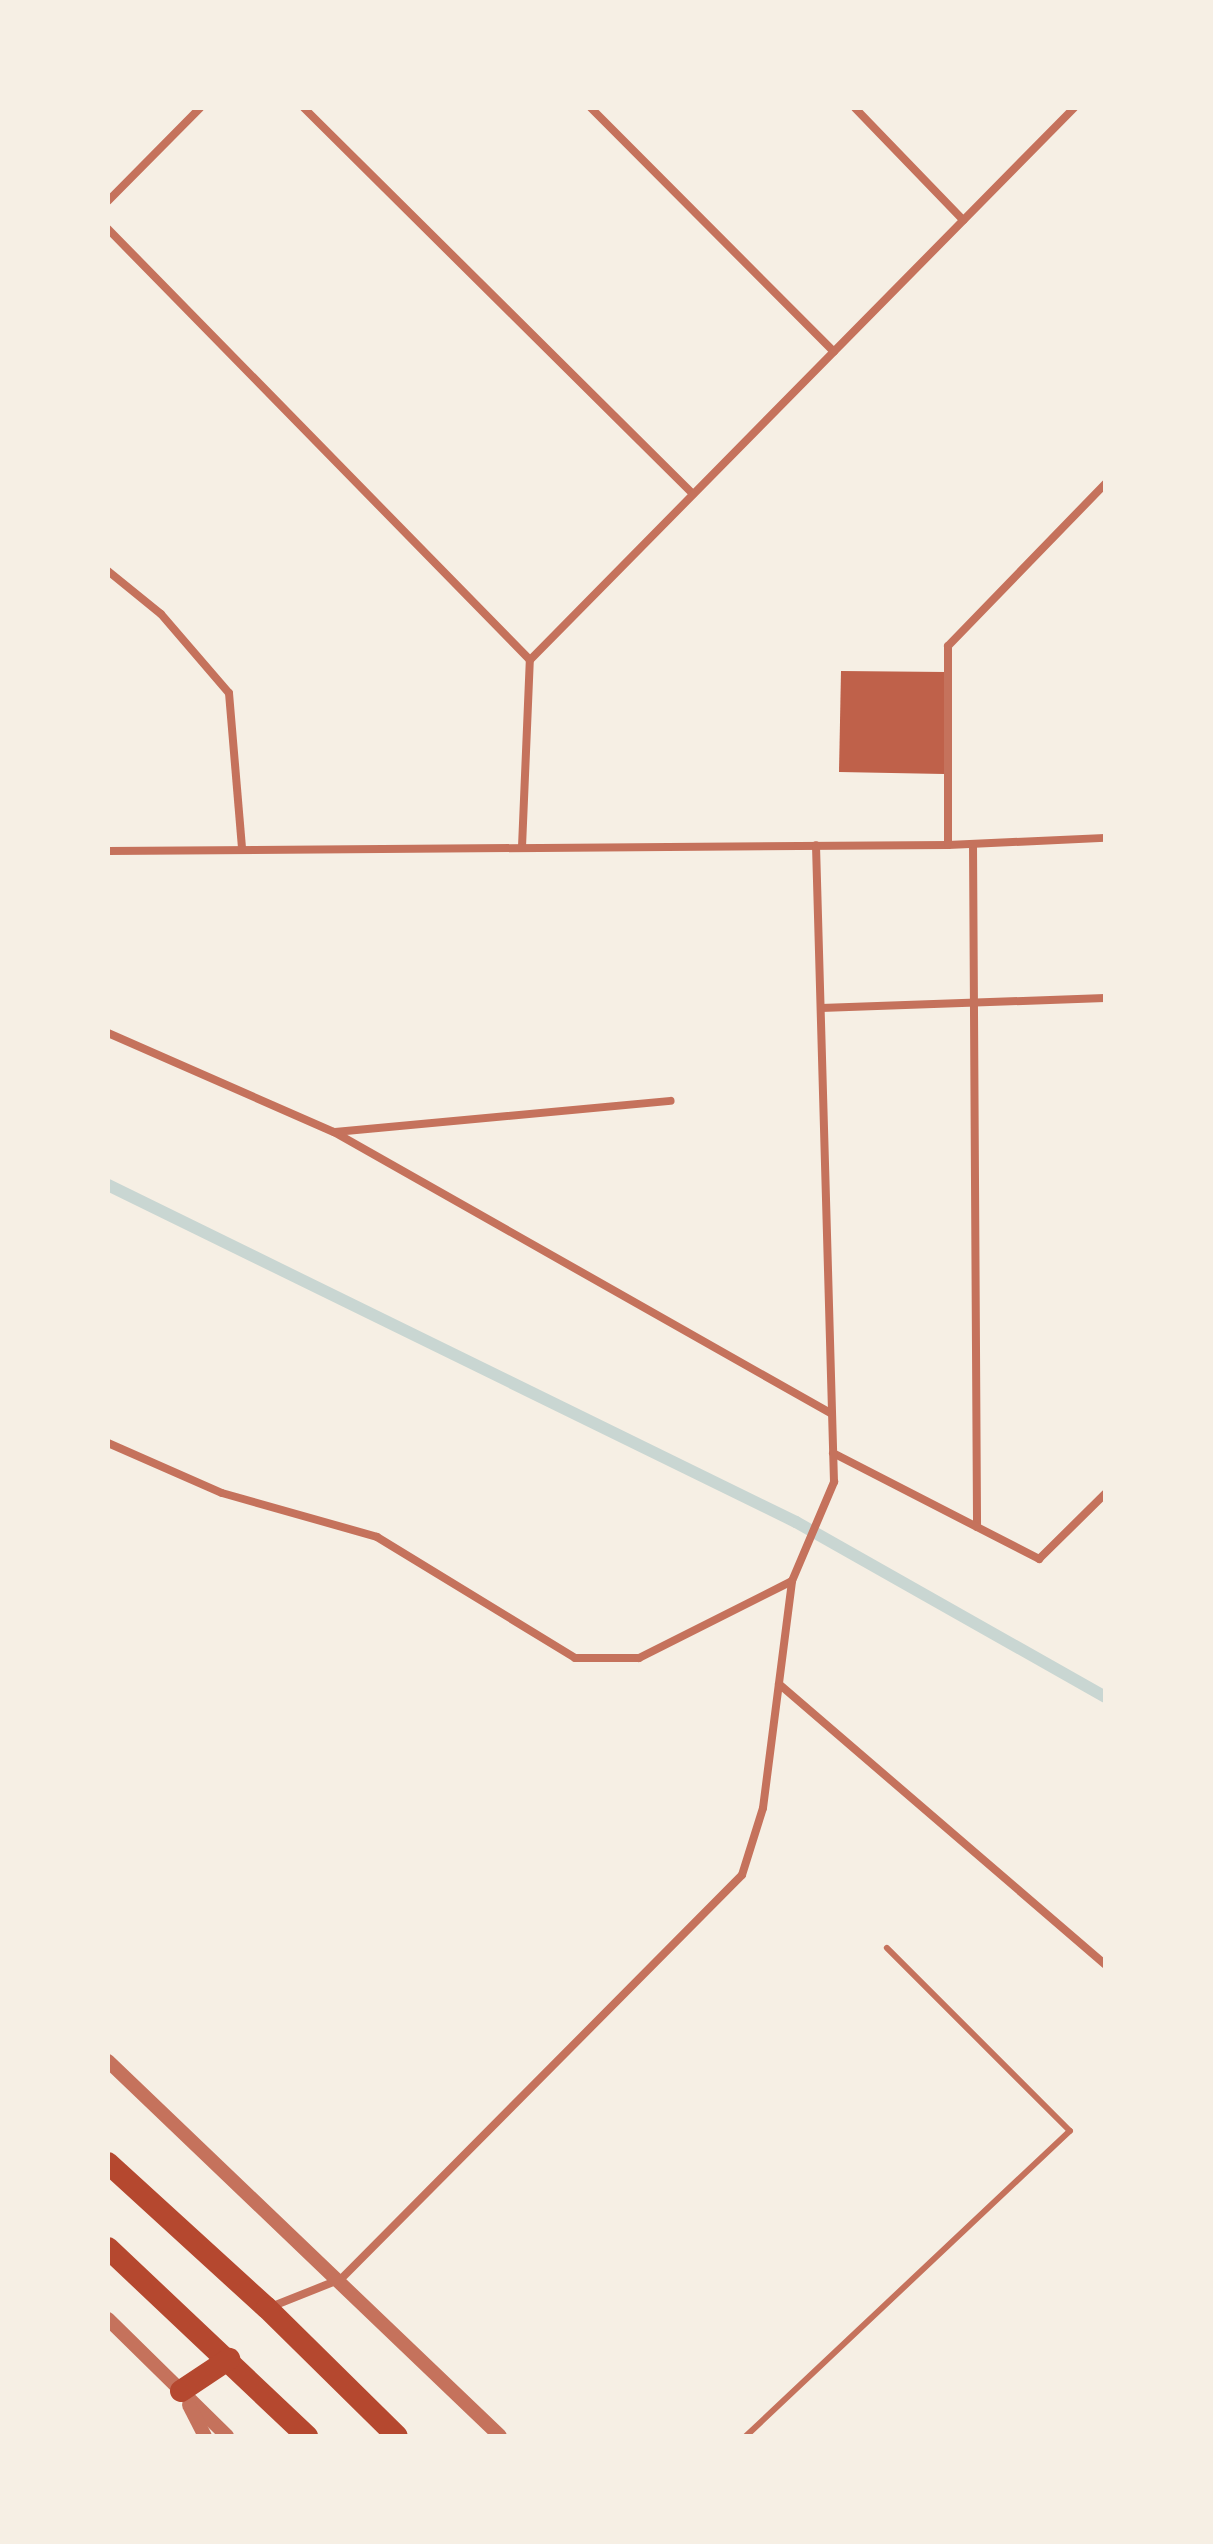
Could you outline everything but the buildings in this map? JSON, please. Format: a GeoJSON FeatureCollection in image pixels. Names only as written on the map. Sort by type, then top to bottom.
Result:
{"type":"FeatureCollection","features":[{"type":"Feature","properties":{"kind":"highway"},"geometry":{"type":"LineString","coordinates":[[108,2163],[267,2308],[397,2436]]}},
{"type":"Feature","properties":{"kind":"highway"},"geometry":{"type":"LineString","coordinates":[[108,2248],[229,2359],[307,2436]]}},
{"type":"Feature","properties":{"kind":"highway"},"geometry":{"type":"LineString","coordinates":[[181,2391],[229,2359]]}},
{"type":"Feature","properties":{"kind":"street"},"geometry":{"type":"LineString","coordinates":[[108,201],[200,108]]}},
{"type":"Feature","properties":{"kind":"street"},"geometry":{"type":"LineString","coordinates":[[304,108],[693,494]]}},
{"type":"Feature","properties":{"kind":"street"},"geometry":{"type":"LineString","coordinates":[[591,108],[834,352]]}},
{"type":"Feature","properties":{"kind":"street"},"geometry":{"type":"LineString","coordinates":[[855,108],[963,220]]}},
{"type":"Feature","properties":{"kind":"street"},"geometry":{"type":"LineString","coordinates":[[522,847],[530,660],[1074,108]]}},
{"type":"Feature","properties":{"kind":"street"},"geometry":{"type":"LineString","coordinates":[[108,229],[530,660]]}},
{"type":"Feature","properties":{"kind":"street"},"geometry":{"type":"LineString","coordinates":[[948,845],[948,646],[1105,484]]}},
{"type":"Feature","properties":{"kind":"street"},"geometry":{"type":"LineString","coordinates":[[108,571],[161,614],[229,693],[242,849]]}},
{"type":"Feature","properties":{"kind":"street"},"geometry":{"type":"LineString","coordinates":[[108,851],[948,845],[1105,838]]}},
{"type":"Feature","properties":{"kind":"street"},"geometry":{"type":"LineString","coordinates":[[973,844],[977,1527]]}},
{"type":"Feature","properties":{"kind":"street"},"geometry":{"type":"LineString","coordinates":[[267,2308],[341,2279],[742,1875],[763,1808],[792,1581],[834,1482],[816,845]]}},
{"type":"Feature","properties":{"kind":"street"},"geometry":{"type":"LineString","coordinates":[[821,1008],[1105,998]]}},
{"type":"Feature","properties":{"kind":"street"},"geometry":{"type":"LineString","coordinates":[[108,1033],[334,1132],[832,1414]]}},
{"type":"Feature","properties":{"kind":"street"},"geometry":{"type":"LineString","coordinates":[[334,1132],[671,1101]]}},
{"type":"Feature","properties":{"kind":"street"},"geometry":{"type":"LineString","coordinates":[[108,1443],[222,1493],[377,1537],[575,1658],[639,1658],[792,1581]]}},
{"type":"Feature","properties":{"kind":"street"},"geometry":{"type":"LineString","coordinates":[[833,1453],[1039,1559],[1105,1494]]}},
{"type":"Feature","properties":{"kind":"street"},"geometry":{"type":"LineString","coordinates":[[779,1684],[1105,1964]]}},
{"type":"Feature","properties":{"kind":"street"},"geometry":{"type":"LineString","coordinates":[[108,2061],[341,2279],[500,2436]]}},
{"type":"Feature","properties":{"kind":"street"},"geometry":{"type":"LineString","coordinates":[[108,2319],[227,2436]]}},
{"type":"Feature","properties":{"kind":"street"},"geometry":{"type":"LineString","coordinates":[[181,2391],[205,2436]]}},
{"type":"Feature","properties":{"kind":"lane"},"geometry":{"type":"LineString","coordinates":[[746,2436],[1070,2131],[887,1948]]}},
{"type":"Feature","properties":{"kind":"waterway"},"geometry":{"type":"LineString","coordinates":[[108,1185],[796,1522],[1105,1697]]}}]}
